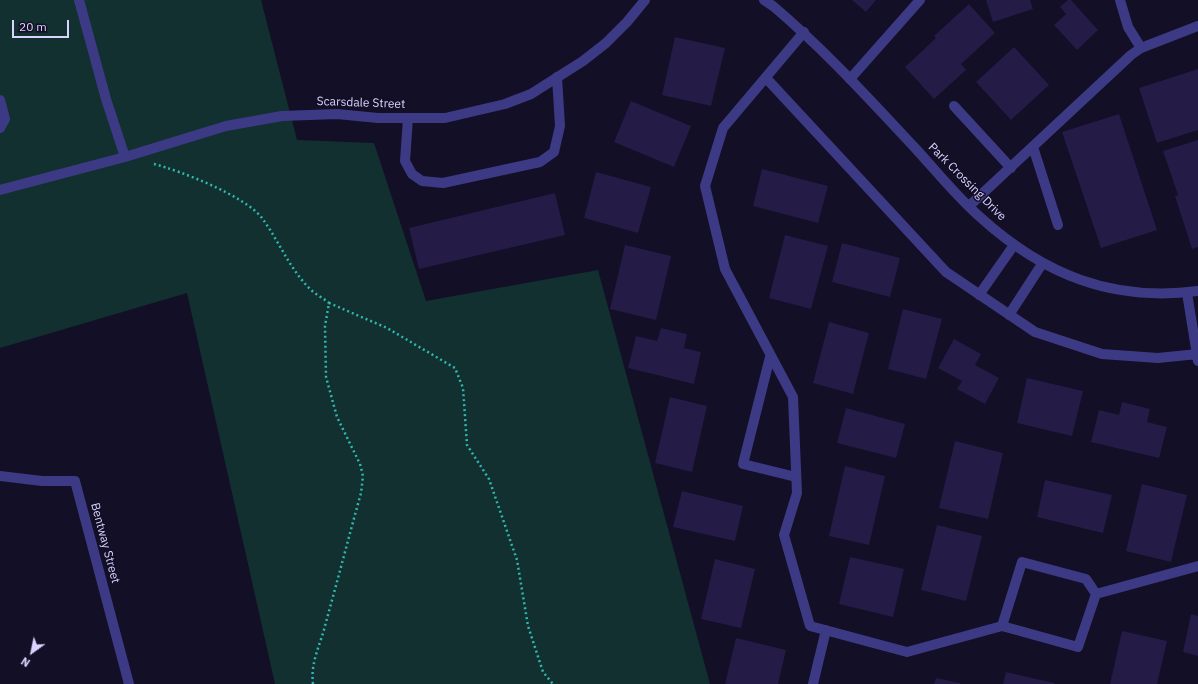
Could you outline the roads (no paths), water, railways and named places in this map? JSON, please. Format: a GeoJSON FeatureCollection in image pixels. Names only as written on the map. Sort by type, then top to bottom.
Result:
{"type":"FeatureCollection","features":[{"type":"Feature","properties":{"kind":"street"},"geometry":{"type":"LineString","coordinates":[[79,0],[106,99],[125,157]]}},
{"type":"Feature","properties":{"kind":"street","name":"Scarsdale Street"},"geometry":{"type":"LineString","coordinates":[[0,190],[125,157],[226,126],[282,116],[337,114],[378,118],[445,118],[505,104],[531,94],[583,61],[606,43],[645,0]]}},
{"type":"Feature","properties":{"kind":"street","name":"Park Crossing Drive"},"geometry":{"type":"LineString","coordinates":[[764,0],[804,32],[969,206],[1014,245],[1042,264],[1082,281],[1107,288],[1159,294],[1198,291]]}},
{"type":"Feature","properties":{"kind":"street"},"geometry":{"type":"LineString","coordinates":[[850,79],[920,0]]}},
{"type":"Feature","properties":{"kind":"street"},"geometry":{"type":"LineString","coordinates":[[1120,0],[1128,27],[1141,48]]}},
{"type":"Feature","properties":{"kind":"street"},"geometry":{"type":"LineString","coordinates":[[969,206],[1141,48],[1198,26]]}},
{"type":"Feature","properties":{"kind":"street"},"geometry":{"type":"LineString","coordinates":[[804,32],[723,128],[705,186],[725,269],[770,357],[793,397],[797,493],[784,535],[810,626],[907,652],[1002,626],[1078,647],[1096,594]]}},
{"type":"Feature","properties":{"kind":"street"},"geometry":{"type":"LineString","coordinates":[[408,118],[405,161],[412,174],[422,181],[443,183],[540,162],[554,152],[560,126],[558,77]]}},
{"type":"Feature","properties":{"kind":"street"},"geometry":{"type":"LineString","coordinates":[[766,78],[946,272],[1035,332],[1102,354],[1158,358],[1197,356],[1187,293]]}},
{"type":"Feature","properties":{"kind":"street"},"geometry":{"type":"LineString","coordinates":[[0,100],[5,119],[0,128]]}},
{"type":"Feature","properties":{"kind":"street"},"geometry":{"type":"LineString","coordinates":[[954,106],[1011,168]]}},
{"type":"Feature","properties":{"kind":"street"},"geometry":{"type":"LineString","coordinates":[[1033,147],[1058,225]]}},
{"type":"Feature","properties":{"kind":"street"},"geometry":{"type":"LineString","coordinates":[[979,295],[1014,245]]}},
{"type":"Feature","properties":{"kind":"street"},"geometry":{"type":"LineString","coordinates":[[1009,315],[1042,264]]}},
{"type":"Feature","properties":{"kind":"street"},"geometry":{"type":"LineString","coordinates":[[770,357],[742,464],[796,477]]}},
{"type":"Feature","properties":{"kind":"street","name":"Bentway Street"},"geometry":{"type":"LineString","coordinates":[[0,476],[42,481],[75,481],[129,684]]}},
{"type":"Feature","properties":{"kind":"street"},"geometry":{"type":"LineString","coordinates":[[1002,626],[1022,562],[1086,579],[1096,594]]}},
{"type":"Feature","properties":{"kind":"street"},"geometry":{"type":"LineString","coordinates":[[1096,594],[1198,566]]}},
{"type":"Feature","properties":{"kind":"street"},"geometry":{"type":"LineString","coordinates":[[813,684],[826,630]]}}]}
